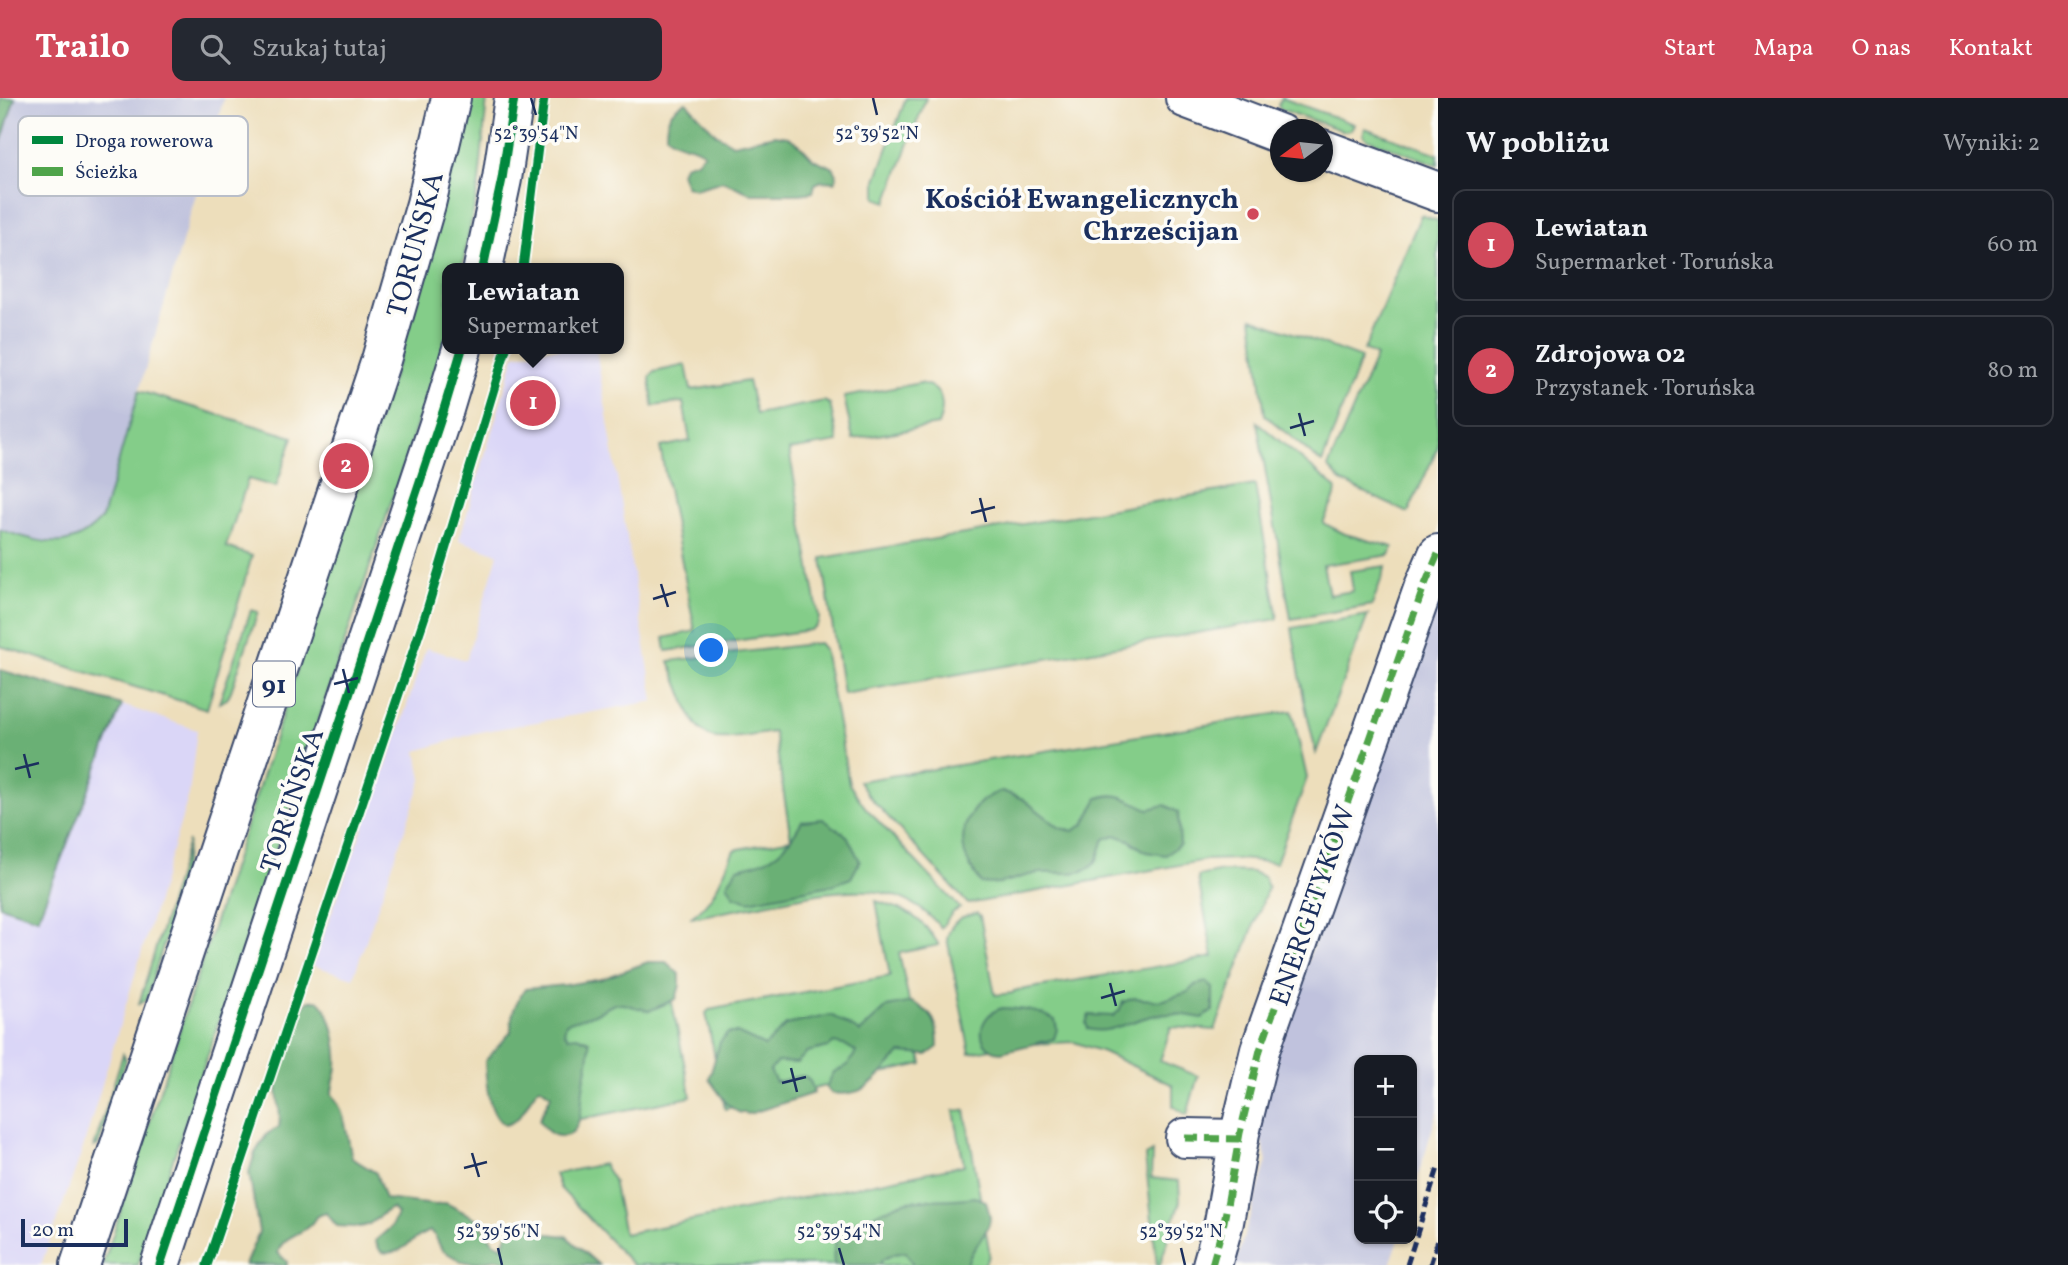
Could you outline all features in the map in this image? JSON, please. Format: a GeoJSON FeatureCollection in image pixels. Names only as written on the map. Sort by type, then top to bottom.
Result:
{"type":"FeatureCollection","features":[{"type":"Feature","properties":{"kind":"main road","name":"TORUŃSKA"},"geometry":{"type":"LineString","coordinates":[[80,1265],[377,373],[426,204],[451,98]]}},
{"type":"Feature","properties":{"kind":"main road"},"geometry":{"type":"LineString","coordinates":[[484,263],[502,180],[514,98]]}},
{"type":"Feature","properties":{"kind":"main road"},"geometry":{"type":"LineString","coordinates":[[1185,98],[1270,130]]}},
{"type":"Feature","properties":{"kind":"main road"},"geometry":{"type":"LineString","coordinates":[[1333,153],[1438,192]]}},
{"type":"Feature","properties":{"kind":"main road","name":"TORUŃSKA"},"geometry":{"type":"LineString","coordinates":[[160,1265],[461,354]]}},
{"type":"Feature","properties":{"kind":"main road","name":"ENERGETYKÓW"},"geometry":{"type":"LineString","coordinates":[[1212,1265],[1224,1222],[1239,1139],[1260,1050],[1418,603],[1438,554]]}},
{"type":"Feature","properties":{"kind":"main road"},"geometry":{"type":"LineString","coordinates":[[1185,1138],[1239,1139]]}},
{"type":"Feature","properties":{"kind":"shaded area"},"geometry":{"type":"Polygon","coordinates":[[[15,98],[224,98],[219,116],[18,116],[18,196],[196,196],[102,518],[91,531],[65,543],[43,542],[0,530],[0,146],[15,98]]]}},
{"type":"Feature","properties":{"kind":"shaded area"},"geometry":{"type":"Polygon","coordinates":[[[597,354],[654,701],[475,733],[417,751],[422,780],[353,978],[312,965],[393,747],[426,648],[466,660],[498,554],[459,540],[515,355],[597,354]]]}},
{"type":"Feature","properties":{"kind":"shaded area"},"geometry":{"type":"Polygon","coordinates":[[[1438,601],[1438,1110],[1417,1179],[1417,1055],[1354,1055],[1354,1244],[1397,1244],[1390,1265],[1235,1265],[1267,1161],[1253,1112],[1438,601]]]}},
{"type":"Feature","properties":{"kind":"shaded area"},"geometry":{"type":"Polygon","coordinates":[[[122,705],[197,730],[189,794],[83,1148],[41,1265],[0,1265],[0,906],[38,917],[122,705]]]}},
{"type":"Feature","properties":{"kind":"green space"},"geometry":{"type":"Polygon","coordinates":[[[0,98],[15,98],[0,146],[0,98]]]}},
{"type":"Feature","properties":{"kind":"green space"},"geometry":{"type":"Polygon","coordinates":[[[465,98],[487,98],[479,183],[463,263],[442,263],[442,349],[138,1265],[103,1265],[413,314],[465,98]]]}},
{"type":"Feature","properties":{"kind":"green space"},"geometry":{"type":"Polygon","coordinates":[[[906,98],[926,98],[887,202],[876,198],[876,180],[906,98]]]}},
{"type":"Feature","properties":{"kind":"green space"},"geometry":{"type":"Polygon","coordinates":[[[1282,98],[1354,124],[1351,130],[1344,131],[1333,127],[1333,119],[1309,119],[1280,109],[1278,105],[1282,98]]]}},
{"type":"Feature","properties":{"kind":"green space"},"geometry":{"type":"Polygon","coordinates":[[[686,102],[716,134],[733,144],[775,135],[788,137],[813,159],[834,168],[837,177],[835,182],[822,181],[815,184],[813,192],[800,194],[752,194],[723,181],[695,189],[686,186],[681,173],[684,165],[697,161],[704,153],[674,141],[666,134],[670,115],[686,102]]]}},
{"type":"Feature","properties":{"kind":"green space"},"geometry":{"type":"Polygon","coordinates":[[[1365,128],[1438,154],[1438,165],[1367,139],[1363,135],[1365,128]]]}},
{"type":"Feature","properties":{"kind":"green space"},"geometry":{"type":"Polygon","coordinates":[[[1421,215],[1438,221],[1438,447],[1408,513],[1342,482],[1328,467],[1376,356],[1364,350],[1421,215]]]}},
{"type":"Feature","properties":{"kind":"green space"},"geometry":{"type":"Polygon","coordinates":[[[1252,318],[1361,358],[1322,463],[1265,415],[1252,318]]]}},
{"type":"Feature","properties":{"kind":"green space"},"geometry":{"type":"Polygon","coordinates":[[[686,365],[691,390],[748,381],[756,414],[824,401],[830,404],[838,442],[789,450],[819,618],[817,625],[810,630],[666,651],[664,638],[695,631],[660,447],[690,441],[683,402],[653,406],[650,377],[654,372],[686,365]]]}},
{"type":"Feature","properties":{"kind":"green space"},"geometry":{"type":"Polygon","coordinates":[[[920,383],[934,388],[941,398],[942,411],[938,425],[853,439],[844,397],[920,383]]]}},
{"type":"Feature","properties":{"kind":"green space"},"geometry":{"type":"Polygon","coordinates":[[[139,391],[293,437],[276,487],[248,479],[226,547],[252,556],[207,709],[0,646],[0,530],[42,541],[67,541],[90,530],[102,518],[139,391]]]}},
{"type":"Feature","properties":{"kind":"green space"},"geometry":{"type":"Polygon","coordinates":[[[1257,422],[1336,488],[1335,497],[1323,523],[1345,534],[1393,547],[1390,555],[1323,565],[1329,595],[1353,591],[1350,571],[1386,566],[1372,605],[1291,619],[1257,422]]]}},
{"type":"Feature","properties":{"kind":"green space"},"geometry":{"type":"Polygon","coordinates":[[[1255,485],[1278,619],[843,694],[822,558],[1255,485]]]}},
{"type":"Feature","properties":{"kind":"green space"},"geometry":{"type":"Polygon","coordinates":[[[251,610],[258,612],[231,691],[227,699],[219,703],[251,610]]]}},
{"type":"Feature","properties":{"kind":"green space"},"geometry":{"type":"Polygon","coordinates":[[[1368,615],[1316,753],[1292,628],[1368,615]]]}},
{"type":"Feature","properties":{"kind":"green space"},"geometry":{"type":"Polygon","coordinates":[[[819,643],[824,649],[849,784],[865,807],[960,908],[952,913],[941,928],[924,911],[906,900],[866,891],[824,893],[690,918],[712,896],[734,850],[791,839],[774,732],[728,738],[716,738],[705,733],[691,716],[669,661],[819,643]]]}},
{"type":"Feature","properties":{"kind":"green space"},"geometry":{"type":"Polygon","coordinates":[[[0,670],[122,705],[38,918],[0,906],[0,670]]]}},
{"type":"Feature","properties":{"kind":"green space"},"geometry":{"type":"Polygon","coordinates":[[[1292,711],[1307,778],[1276,863],[1240,859],[1206,860],[968,904],[868,795],[859,781],[1292,711]]]}},
{"type":"Feature","properties":{"kind":"green space"},"geometry":{"type":"Polygon","coordinates":[[[1002,791],[1023,799],[1060,828],[1073,831],[1084,824],[1098,798],[1119,796],[1149,809],[1165,805],[1178,812],[1180,844],[1166,855],[1146,852],[1129,840],[1115,835],[1104,839],[1096,862],[1082,871],[1040,873],[1004,882],[981,883],[965,853],[964,830],[981,802],[1002,791]]]}},
{"type":"Feature","properties":{"kind":"green space"},"geometry":{"type":"Polygon","coordinates":[[[823,819],[847,836],[860,861],[851,878],[832,885],[749,901],[734,896],[727,884],[738,868],[776,854],[790,840],[802,821],[823,819]]]}},
{"type":"Feature","properties":{"kind":"green space"},"geometry":{"type":"Polygon","coordinates":[[[188,841],[179,895],[146,1000],[139,1004],[188,841]]]}},
{"type":"Feature","properties":{"kind":"green space"},"geometry":{"type":"Polygon","coordinates":[[[1223,871],[1253,872],[1264,877],[1268,887],[1215,1030],[1171,1027],[1160,1061],[1198,1076],[1187,1115],[1173,1106],[1173,1085],[1103,1052],[1074,1042],[1011,1045],[970,1053],[947,938],[951,927],[958,920],[977,913],[980,916],[995,995],[1213,957],[1198,876],[1223,871]]]}},
{"type":"Feature","properties":{"kind":"green space"},"geometry":{"type":"Polygon","coordinates":[[[876,901],[913,916],[939,945],[899,953],[922,1064],[725,1109],[706,1013],[709,1010],[890,976],[876,901]]]}},
{"type":"Feature","properties":{"kind":"green space"},"geometry":{"type":"Polygon","coordinates":[[[648,962],[666,962],[680,975],[676,999],[649,1011],[614,1004],[595,1014],[566,1023],[564,1033],[568,1037],[577,1036],[589,1041],[589,1060],[581,1111],[573,1132],[559,1136],[553,1134],[539,1120],[551,1095],[540,1087],[517,1119],[505,1125],[499,1120],[491,1105],[485,1061],[511,1032],[514,1009],[525,989],[602,979],[648,962]]]}},
{"type":"Feature","properties":{"kind":"green space"},"geometry":{"type":"Polygon","coordinates":[[[1206,982],[1213,988],[1213,1011],[1202,1018],[1177,1014],[1159,1015],[1112,1029],[1088,1029],[1086,1023],[1089,1015],[1113,1016],[1123,1002],[1134,998],[1161,1001],[1188,992],[1195,985],[1206,982]]]}},
{"type":"Feature","properties":{"kind":"green space"},"geometry":{"type":"Polygon","coordinates":[[[668,983],[691,1097],[571,1121],[548,1007],[668,983]]]}},
{"type":"Feature","properties":{"kind":"green space"},"geometry":{"type":"Polygon","coordinates":[[[318,1000],[328,1014],[334,1034],[337,1065],[332,1094],[343,1117],[352,1158],[376,1173],[385,1199],[436,1205],[446,1203],[477,1219],[493,1242],[503,1247],[509,1227],[520,1219],[541,1233],[566,1236],[599,1265],[516,1265],[497,1259],[473,1263],[461,1261],[442,1250],[430,1231],[395,1252],[381,1252],[375,1241],[391,1227],[397,1214],[392,1208],[360,1227],[337,1226],[326,1213],[317,1216],[309,1226],[280,1247],[278,1253],[287,1265],[245,1265],[259,1232],[249,1172],[255,1153],[267,1134],[279,1127],[275,1070],[292,1033],[297,1011],[309,1001],[318,1000]]]}},
{"type":"Feature","properties":{"kind":"green space"},"geometry":{"type":"Polygon","coordinates":[[[912,1002],[933,1019],[938,1047],[927,1055],[901,1053],[864,1089],[844,1094],[831,1093],[826,1087],[834,1072],[848,1065],[856,1052],[847,1046],[834,1043],[829,1047],[807,1052],[797,1063],[777,1062],[770,1071],[776,1082],[804,1076],[814,1093],[749,1114],[738,1112],[727,1104],[709,1079],[720,1042],[728,1033],[737,1033],[765,1046],[786,1025],[831,1015],[860,1032],[887,1007],[912,1002]]]}},
{"type":"Feature","properties":{"kind":"green space"},"geometry":{"type":"Polygon","coordinates":[[[1003,1008],[1036,1012],[1055,1020],[1057,1029],[1054,1039],[1001,1052],[992,1049],[982,1038],[984,1023],[994,1011],[1003,1008]]]}},
{"type":"Feature","properties":{"kind":"green space"},"geometry":{"type":"Polygon","coordinates":[[[123,1054],[126,1060],[98,1145],[94,1147],[123,1054]]]}},
{"type":"Feature","properties":{"kind":"green space"},"geometry":{"type":"Polygon","coordinates":[[[965,1110],[989,1249],[984,1265],[633,1265],[560,1188],[555,1174],[603,1164],[613,1180],[624,1234],[964,1165],[954,1111],[965,1110]]]}},
{"type":"Feature","properties":{"kind":"green space"},"geometry":{"type":"Polygon","coordinates":[[[1152,1152],[1151,1178],[1179,1181],[1180,1201],[1160,1265],[1157,1265],[1145,1156],[1152,1152]]]}},
{"type":"Feature","properties":{"kind":"green space"},"geometry":{"type":"Polygon","coordinates":[[[974,1197],[986,1201],[990,1219],[967,1265],[913,1265],[906,1252],[882,1260],[880,1265],[834,1265],[835,1244],[839,1236],[859,1220],[908,1201],[974,1197]]]}},
{"type":"Feature","properties":{"kind":"railway"},"geometry":{"type":"LineString","coordinates":[[1407,1265],[1438,1168]]}},
{"type":"Feature","properties":{"kind":"railway"},"geometry":{"type":"LineString","coordinates":[[1430,1265],[1438,1240]]}},
{"type":"Feature","properties":{"kind":"marked path"},"geometry":{"type":"LineString","coordinates":[[1212,1265],[1224,1222],[1240,1133],[1260,1050],[1423,589],[1438,554]]}},
{"type":"Feature","properties":{"kind":"marked path"},"geometry":{"type":"LineString","coordinates":[[1185,1138],[1239,1139]]}},
{"type":"Feature","properties":{"kind":"cycle path"},"geometry":{"type":"LineString","coordinates":[[484,263],[502,179],[514,98]]}},
{"type":"Feature","properties":{"kind":"cycle path"},"geometry":{"type":"LineString","coordinates":[[524,263],[544,98]]}},
{"type":"Feature","properties":{"kind":"cycle path"},"geometry":{"type":"LineString","coordinates":[[160,1265],[460,354]]}},
{"type":"Feature","properties":{"kind":"cycle path"},"geometry":{"type":"LineString","coordinates":[[207,1265],[426,613],[504,354]]}},
{"type":"Feature","properties":{"kind":"place","name":"Kościół Ewangelicznych Chrześcijan"},"geometry":{"type":"Point","coordinates":[1253,214]}},
{"type":"Feature","properties":{"kind":"place","name":"Lewiatan"},"geometry":{"type":"Point","coordinates":[533,403]}},
{"type":"Feature","properties":{"kind":"place","name":"Zdrojowa 02"},"geometry":{"type":"Point","coordinates":[346,466]}}]}
